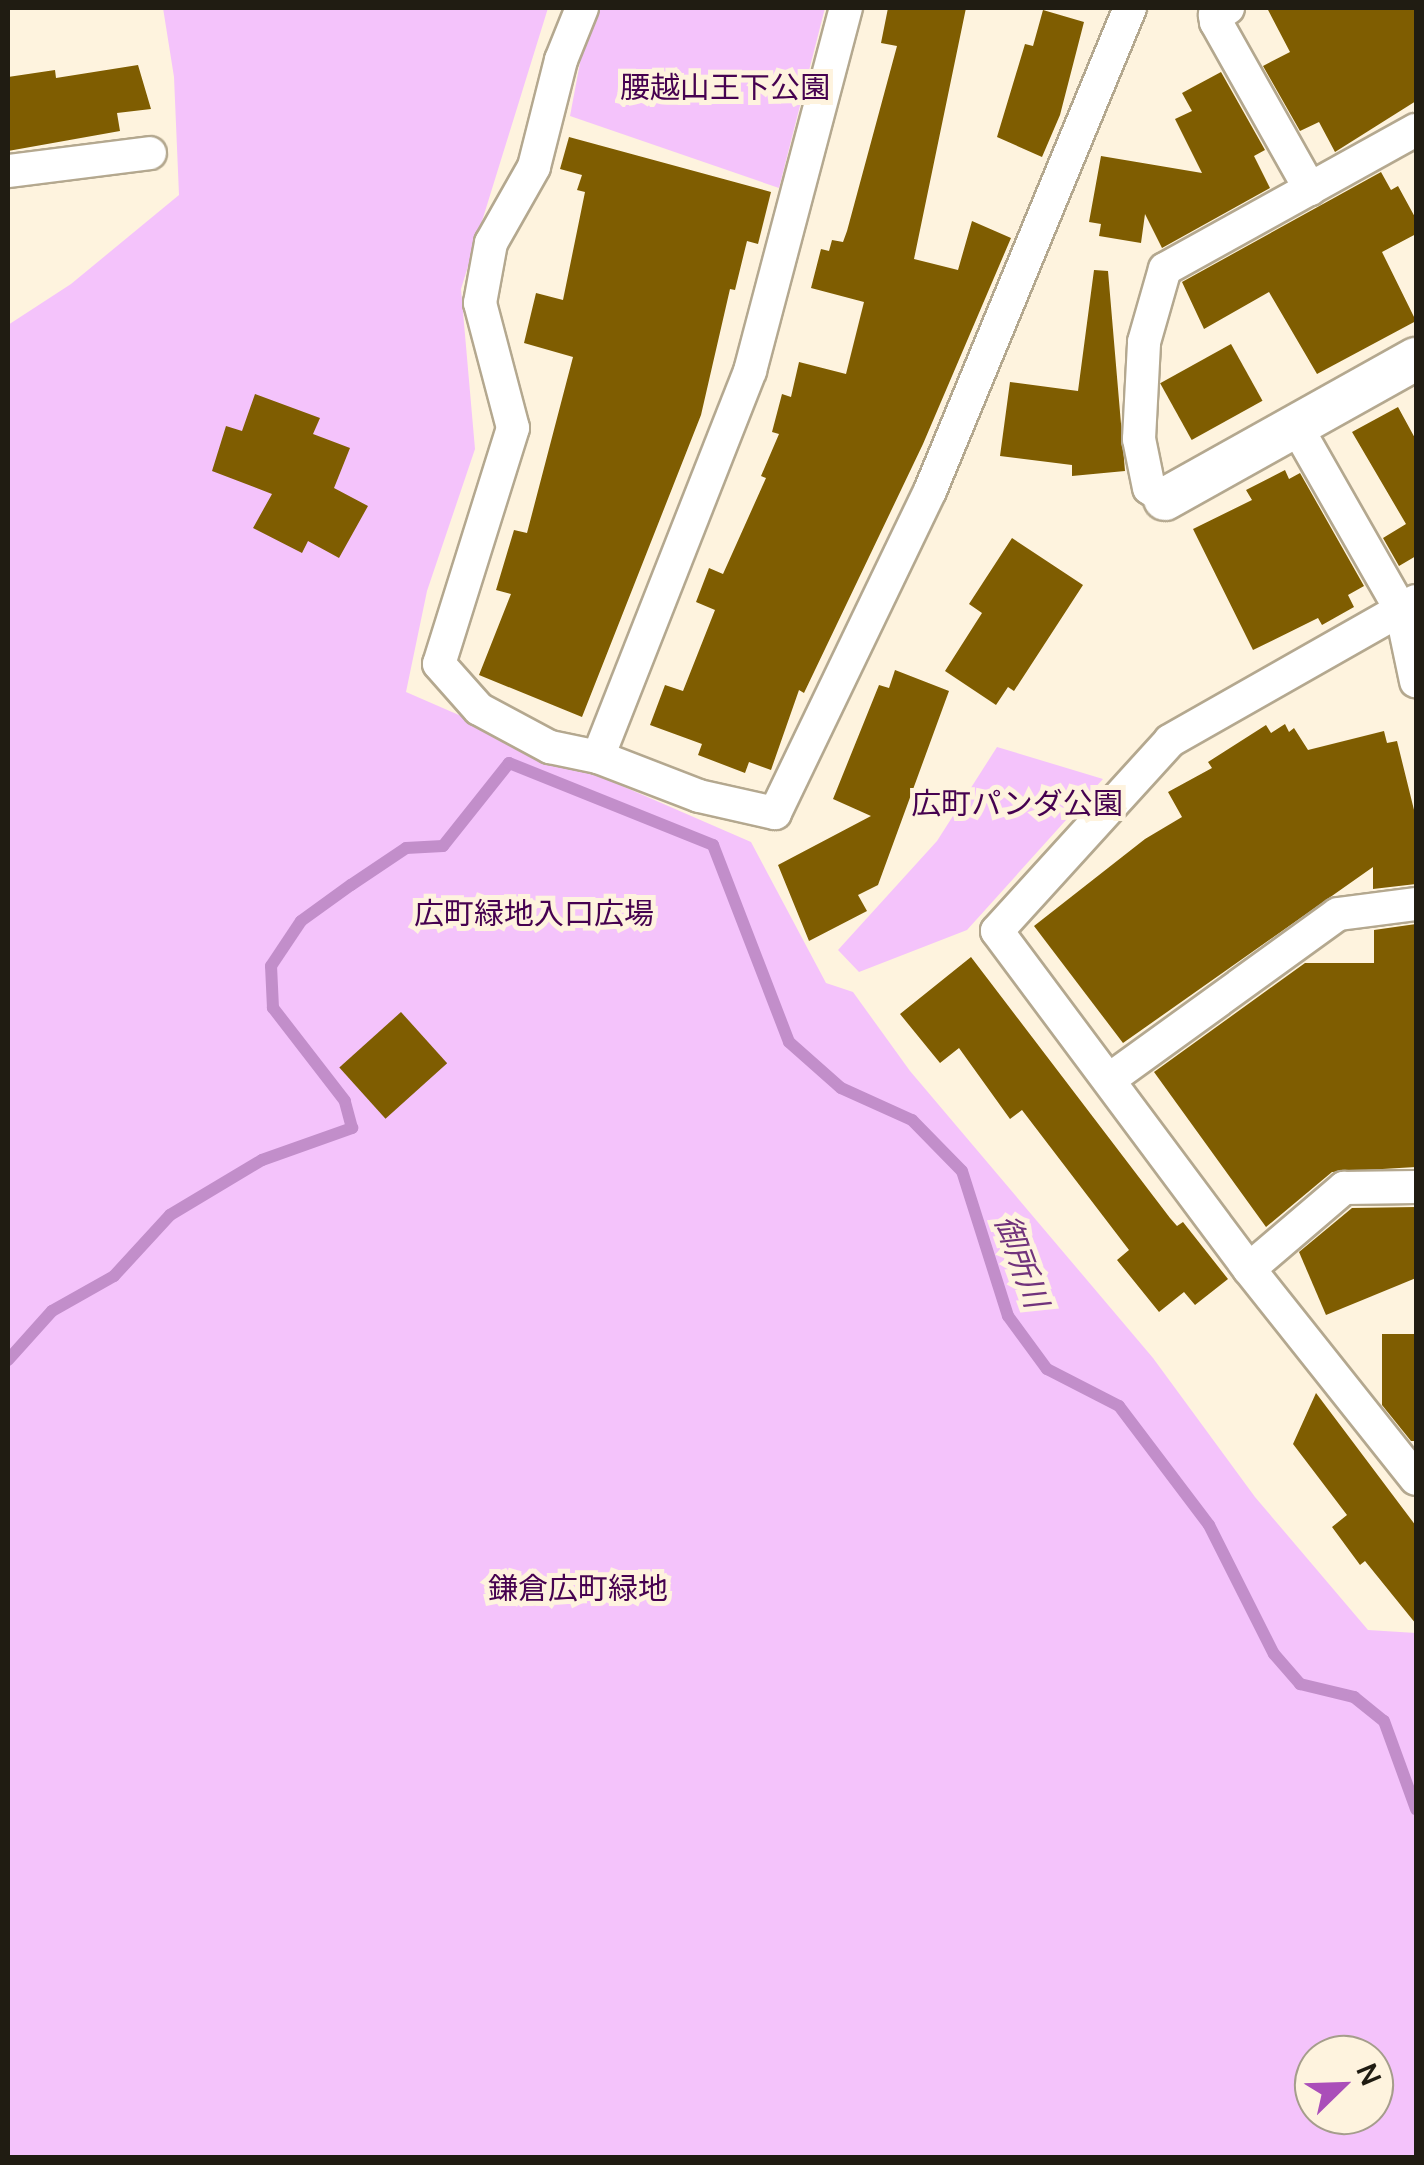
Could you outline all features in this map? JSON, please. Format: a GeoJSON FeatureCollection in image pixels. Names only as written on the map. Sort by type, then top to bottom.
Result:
{"type":"FeatureCollection","features":[{"type":"Feature","properties":{"kind":"street"},"geometry":{"type":"LineString","coordinates":[[582,8],[561,60],[534,167],[491,243],[480,303],[513,428],[439,664],[479,710],[550,747],[598,757],[700,796],[775,813],[930,491],[1130,8]]}},
{"type":"Feature","properties":{"kind":"street"},"geometry":{"type":"LineString","coordinates":[[598,757],[750,371],[846,8]]}},
{"type":"Feature","properties":{"kind":"street"},"geometry":{"type":"LineString","coordinates":[[1228,8],[1216,15],[1216,22],[1310,189]]}},
{"type":"Feature","properties":{"kind":"street"},"geometry":{"type":"LineString","coordinates":[[1416,130],[1165,269],[1144,342],[1139,439],[1149,488],[1165,499],[1416,360]]}},
{"type":"Feature","properties":{"kind":"street"},"geometry":{"type":"LineString","coordinates":[[8,170],[150,153]]}},
{"type":"Feature","properties":{"kind":"street"},"geometry":{"type":"LineString","coordinates":[[1296,426],[1409,606],[1416,681]]}},
{"type":"Feature","properties":{"kind":"street"},"geometry":{"type":"LineString","coordinates":[[1409,606],[1170,741],[997,931],[1249,1269],[1416,1480]]}},
{"type":"Feature","properties":{"kind":"street"},"geometry":{"type":"LineString","coordinates":[[1110,1079],[1338,914],[1416,904]]}},
{"type":"Feature","properties":{"kind":"street"},"geometry":{"type":"LineString","coordinates":[[1249,1269],[1344,1188],[1416,1187]]}},
{"type":"Feature","properties":{"kind":"green space","name":"鎌倉広町緑地"},"geometry":{"type":"Polygon","coordinates":[[[163,8],[548,8],[461,289],[475,449],[427,591],[406,692],[751,842],[826,983],[853,992],[910,1071],[1153,1358],[1255,1497],[1368,1630],[1416,1633],[1416,2157],[8,2158],[8,325],[71,284],[179,195],[174,77],[163,8]]]}},
{"type":"Feature","properties":{"kind":"green space","name":"腰越山王下公園"},"geometry":{"type":"Polygon","coordinates":[[[598,8],[825,8],[779,188],[570,116],[585,36],[598,8]]]}},
{"type":"Feature","properties":{"kind":"green space","name":"広町パンダ公園"},"geometry":{"type":"Polygon","coordinates":[[[997,747],[1103,779],[967,930],[859,972],[838,950],[937,841],[997,747]]]}},
{"type":"Feature","properties":{"kind":"building"},"geometry":{"type":"Polygon","coordinates":[[[888,8],[966,8],[914,259],[958,270],[972,221],[1011,238],[923,444],[804,693],[799,690],[771,770],[749,762],[745,773],[698,755],[702,744],[650,725],[665,685],[683,691],[715,610],[696,602],[709,568],[723,574],[766,478],[761,476],[779,434],[772,432],[782,394],[791,397],[799,362],[846,374],[864,302],[811,288],[821,249],[829,251],[832,240],[843,242],[847,231],[897,46],[881,43],[888,8]]]}},
{"type":"Feature","properties":{"kind":"building"},"geometry":{"type":"Polygon","coordinates":[[[1267,8],[1416,8],[1416,101],[1335,152],[1319,122],[1300,131],[1263,66],[1290,52],[1267,8]]]}},
{"type":"Feature","properties":{"kind":"building"},"geometry":{"type":"Polygon","coordinates":[[[1043,10],[1084,22],[1060,115],[1042,157],[997,137],[1025,44],[1033,46],[1043,10]]]}},
{"type":"Feature","properties":{"kind":"building"},"geometry":{"type":"Polygon","coordinates":[[[138,65],[151,109],[117,113],[120,131],[8,151],[8,77],[55,70],[56,78],[138,65]]]}},
{"type":"Feature","properties":{"kind":"building"},"geometry":{"type":"Polygon","coordinates":[[[1221,72],[1265,150],[1254,156],[1270,188],[1162,248],[1145,214],[1141,243],[1099,236],[1101,224],[1089,222],[1101,156],[1202,173],[1175,119],[1192,111],[1182,93],[1221,72]]]}},
{"type":"Feature","properties":{"kind":"building"},"geometry":{"type":"Polygon","coordinates":[[[569,137],[771,192],[758,244],[747,241],[735,290],[730,289],[701,415],[582,717],[479,675],[511,594],[496,590],[514,530],[527,533],[573,357],[524,343],[536,293],[563,300],[585,192],[577,190],[582,175],[560,169],[569,137]]]}},
{"type":"Feature","properties":{"kind":"building"},"geometry":{"type":"Polygon","coordinates":[[[1381,172],[1391,190],[1398,186],[1416,219],[1416,234],[1382,252],[1416,321],[1317,374],[1269,292],[1204,329],[1182,282],[1381,172]]]}},
{"type":"Feature","properties":{"kind":"building"},"geometry":{"type":"Polygon","coordinates":[[[1094,270],[1108,271],[1125,471],[1072,476],[1072,465],[1000,456],[1010,382],[1078,391],[1094,270]]]}},
{"type":"Feature","properties":{"kind":"building"},"geometry":{"type":"Polygon","coordinates":[[[1231,344],[1263,401],[1192,440],[1160,383],[1231,344]]]}},
{"type":"Feature","properties":{"kind":"building"},"geometry":{"type":"Polygon","coordinates":[[[255,394],[320,418],[313,434],[350,448],[334,488],[368,506],[339,558],[308,541],[302,553],[253,528],[272,494],[212,471],[226,426],[242,431],[255,394]]]}},
{"type":"Feature","properties":{"kind":"building"},"geometry":{"type":"Polygon","coordinates":[[[1398,407],[1416,440],[1416,556],[1399,566],[1383,538],[1406,524],[1352,432],[1398,407]]]}},
{"type":"Feature","properties":{"kind":"building"},"geometry":{"type":"Polygon","coordinates":[[[1285,470],[1289,479],[1300,473],[1364,586],[1348,595],[1354,607],[1322,625],[1318,618],[1253,650],[1193,529],[1252,500],[1246,490],[1285,470]]]}},
{"type":"Feature","properties":{"kind":"building"},"geometry":{"type":"Polygon","coordinates":[[[1012,538],[1083,585],[1014,691],[1008,687],[996,705],[945,671],[982,613],[969,604],[1012,538]]]}},
{"type":"Feature","properties":{"kind":"building"},"geometry":{"type":"Polygon","coordinates":[[[895,670],[949,691],[878,885],[858,895],[867,911],[809,941],[778,865],[871,816],[833,799],[879,685],[889,688],[895,670]]]}},
{"type":"Feature","properties":{"kind":"building"},"geometry":{"type":"Polygon","coordinates":[[[1285,724],[1289,732],[1294,728],[1308,750],[1384,731],[1387,743],[1397,741],[1416,818],[1416,884],[1373,889],[1373,867],[1123,1043],[1034,926],[1145,839],[1182,817],[1168,792],[1212,768],[1208,762],[1266,725],[1271,733],[1285,724]]]}},
{"type":"Feature","properties":{"kind":"building"},"geometry":{"type":"Polygon","coordinates":[[[1416,924],[1416,1167],[1332,1172],[1266,1227],[1154,1072],[1305,963],[1374,963],[1374,930],[1416,924]]]}},
{"type":"Feature","properties":{"kind":"building"},"geometry":{"type":"Polygon","coordinates":[[[971,957],[1170,1218],[1177,1226],[1183,1222],[1228,1279],[1195,1305],[1184,1292],[1159,1312],[1117,1260],[1129,1250],[1022,1110],[1010,1119],[959,1048],[940,1063],[900,1014],[971,957]]]}},
{"type":"Feature","properties":{"kind":"building"},"geometry":{"type":"Polygon","coordinates":[[[401,1012],[447,1063],[385,1119],[339,1068],[401,1012]]]}},
{"type":"Feature","properties":{"kind":"building"},"geometry":{"type":"Polygon","coordinates":[[[1416,1207],[1416,1278],[1326,1315],[1299,1252],[1352,1208],[1416,1207]]]}},
{"type":"Feature","properties":{"kind":"building"},"geometry":{"type":"Polygon","coordinates":[[[1382,1334],[1416,1334],[1416,1441],[1411,1441],[1382,1405],[1382,1334]]]}},
{"type":"Feature","properties":{"kind":"building"},"geometry":{"type":"Polygon","coordinates":[[[1316,1393],[1416,1526],[1416,1624],[1365,1561],[1360,1565],[1332,1527],[1347,1515],[1293,1444],[1316,1393]]]}},
{"type":"Feature","properties":{"kind":"waterway","name":"御所川"},"geometry":{"type":"LineString","coordinates":[[8,1360],[52,1311],[114,1276],[170,1215],[262,1160],[352,1128],[345,1101],[273,1008],[271,966],[301,921],[351,885],[406,848],[443,846],[509,763],[713,845],[789,1042],[841,1088],[912,1120],[962,1171],[1008,1316],[1047,1369],[1119,1406],[1209,1525],[1274,1654],[1300,1684],[1354,1697],[1384,1721],[1416,1809]]}},
{"type":"Feature","properties":{"kind":"park label","name":"広町緑地入口広場"},"geometry":{"type":"Point","coordinates":[534,913]}}]}
